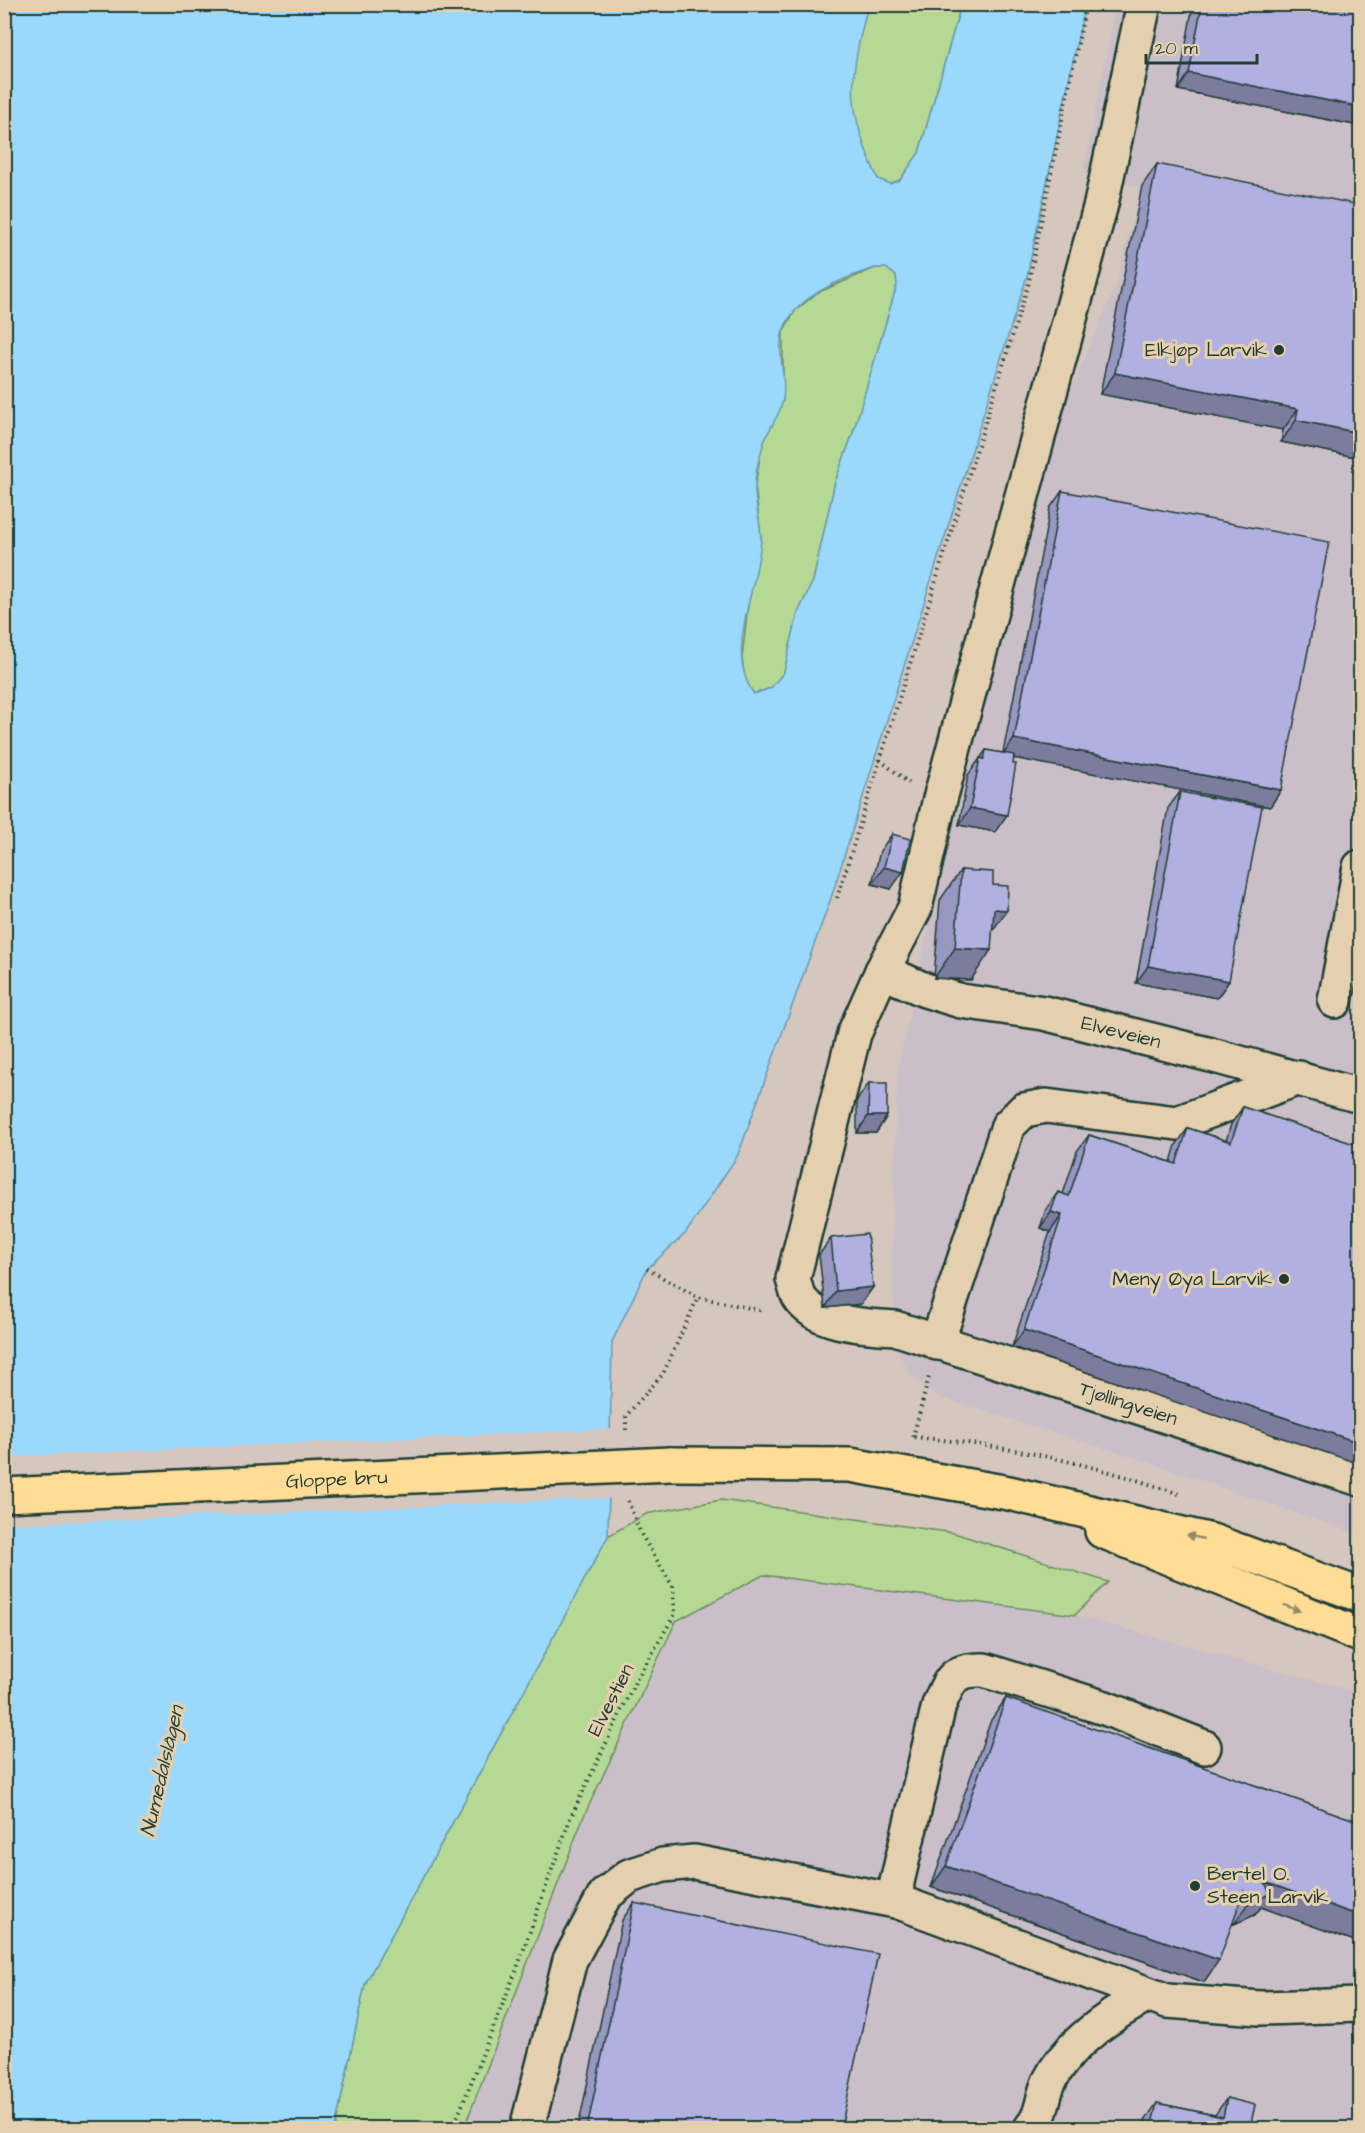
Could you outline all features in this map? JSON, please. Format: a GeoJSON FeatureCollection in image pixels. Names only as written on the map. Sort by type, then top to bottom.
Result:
{"type":"FeatureCollection","features":[{"type":"Feature","properties":{"kind":"main road","name":"Gloppe bru"},"geometry":{"type":"LineString","coordinates":[[4,1495],[670,1464],[850,1466],[1009,1493]]}},
{"type":"Feature","properties":{"kind":"main road"},"geometry":{"type":"LineString","coordinates":[[1009,1493],[1212,1541],[1360,1595]]}},
{"type":"Feature","properties":{"kind":"main road"},"geometry":{"type":"LineString","coordinates":[[1009,1493],[1360,1635]]}},
{"type":"Feature","properties":{"kind":"lane"},"geometry":{"type":"LineString","coordinates":[[799,1297],[793,1279],[854,1034],[882,971],[915,908],[939,803],[1101,204],[1144,4]]}},
{"type":"Feature","properties":{"kind":"lane"},"geometry":{"type":"LineString","coordinates":[[1335,1001],[1360,867]]}},
{"type":"Feature","properties":{"kind":"lane","name":"Elveveien"},"geometry":{"type":"LineString","coordinates":[[882,971],[926,990],[961,1000],[1044,1013],[1299,1078],[1360,1096]]}},
{"type":"Feature","properties":{"kind":"lane"},"geometry":{"type":"LineString","coordinates":[[938,1343],[1008,1126],[1024,1110],[1046,1106],[1177,1123],[1299,1078]]}},
{"type":"Feature","properties":{"kind":"lane","name":"Tjøllingveien"},"geometry":{"type":"LineString","coordinates":[[799,1297],[811,1310],[834,1319],[896,1328],[1360,1479]]}},
{"type":"Feature","properties":{"kind":"lane"},"geometry":{"type":"LineString","coordinates":[[896,1901],[897,1882],[939,1705],[948,1684],[957,1674],[966,1670],[984,1670],[1105,1708],[1204,1747]]}},
{"type":"Feature","properties":{"kind":"lane"},"geometry":{"type":"LineString","coordinates":[[526,2128],[570,1960],[604,1895],[628,1876],[663,1865],[694,1862],[896,1901],[1167,2001],[1218,2007],[1360,2005]]}},
{"type":"Feature","properties":{"kind":"lane"},"geometry":{"type":"LineString","coordinates":[[1039,2124],[1048,2084],[1065,2056],[1124,2008],[1148,1995]]}},
{"type":"Feature","properties":{"kind":"path"},"geometry":{"type":"LineString","coordinates":[[837,898],[1028,285],[1086,4]]}},
{"type":"Feature","properties":{"kind":"path"},"geometry":{"type":"LineString","coordinates":[[648,1269],[698,1297],[759,1310],[799,1297]]}},
{"type":"Feature","properties":{"kind":"path"},"geometry":{"type":"LineString","coordinates":[[626,1438],[626,1416],[663,1374],[698,1297]]}},
{"type":"Feature","properties":{"kind":"path"},"geometry":{"type":"LineString","coordinates":[[914,1437],[938,1343]]}},
{"type":"Feature","properties":{"kind":"path","name":"Elvestien"},"geometry":{"type":"LineString","coordinates":[[453,2128],[516,1971],[570,1819],[635,1682],[675,1614],[673,1587],[641,1534],[628,1505],[628,1494]]}},
{"type":"Feature","properties":{"kind":"shaded area"},"geometry":{"type":"Polygon","coordinates":[[[1116,5],[1360,5],[1360,1535],[1149,1462],[939,1397],[912,1377],[895,1347],[892,1244],[897,1073],[961,774],[1058,420],[1116,286],[1140,188],[1084,168],[1116,5]]]}},
{"type":"Feature","properties":{"kind":"shaded area"},"geometry":{"type":"Polygon","coordinates":[[[763,1575],[1075,1615],[1360,1693],[1360,2128],[464,2128],[583,1818],[676,1621],[763,1575]]]}},
{"type":"Feature","properties":{"kind":"green space"},"geometry":{"type":"Polygon","coordinates":[[[868,5],[961,5],[919,153],[900,180],[890,184],[878,179],[863,146],[855,122],[851,98],[854,66],[868,5]]]}},
{"type":"Feature","properties":{"kind":"green space"},"geometry":{"type":"Polygon","coordinates":[[[875,268],[886,268],[896,276],[897,285],[853,433],[835,482],[813,581],[798,613],[784,672],[771,688],[754,694],[745,681],[742,658],[749,597],[761,538],[755,485],[762,446],[783,400],[783,331],[795,311],[817,293],[875,268]]]}},
{"type":"Feature","properties":{"kind":"green space"},"geometry":{"type":"Polygon","coordinates":[[[721,1500],[954,1533],[1108,1582],[1075,1615],[763,1575],[676,1621],[583,1818],[464,2128],[335,2128],[365,1984],[608,1536],[646,1514],[721,1500]]]}},
{"type":"Feature","properties":{"kind":"water","name":"Numedalslågen"},"geometry":{"type":"Polygon","coordinates":[[[5,5],[868,5],[854,74],[855,112],[867,154],[878,179],[890,184],[900,180],[919,153],[961,5],[1085,5],[1027,276],[831,898],[738,1155],[686,1233],[647,1269],[612,1342],[608,1536],[365,1984],[335,2128],[5,2128],[5,5]],[[875,268],[862,272],[822,290],[798,308],[783,331],[781,347],[783,399],[766,436],[756,471],[755,492],[761,539],[742,639],[745,677],[754,694],[771,688],[784,672],[798,613],[813,581],[835,482],[853,433],[897,285],[896,276],[886,268],[875,268]]]}},
{"type":"Feature","properties":{"kind":"pier"},"geometry":{"type":"Polygon","coordinates":[[[612,1429],[611,1498],[4,1525],[5,1457],[612,1429]]]}},
{"type":"Feature","properties":{"kind":"building"},"geometry":{"type":"Polygon","coordinates":[[[1202,4],[1360,4],[1360,107],[1189,73],[1202,4]]]}},
{"type":"Feature","properties":{"kind":"building"},"geometry":{"type":"Polygon","coordinates":[[[1157,164],[1360,205],[1360,433],[1296,420],[1298,409],[1115,373],[1157,164]]]}},
{"type":"Feature","properties":{"kind":"building"},"geometry":{"type":"Polygon","coordinates":[[[1062,491],[1329,542],[1281,790],[1014,739],[1062,491]]]}},
{"type":"Feature","properties":{"kind":"building"},"geometry":{"type":"Polygon","coordinates":[[[986,750],[1014,755],[1013,764],[1016,764],[1007,815],[970,808],[980,758],[984,759],[986,750]]]}},
{"type":"Feature","properties":{"kind":"building"},"geometry":{"type":"Polygon","coordinates":[[[1180,792],[1262,807],[1229,981],[1148,966],[1180,792]]]}},
{"type":"Feature","properties":{"kind":"building"},"geometry":{"type":"Polygon","coordinates":[[[892,834],[910,839],[903,872],[884,867],[892,834]]]}},
{"type":"Feature","properties":{"kind":"building"},"geometry":{"type":"Polygon","coordinates":[[[961,870],[993,872],[993,885],[1008,886],[1007,910],[994,909],[991,950],[955,948],[961,870]]]}},
{"type":"Feature","properties":{"kind":"building"},"geometry":{"type":"Polygon","coordinates":[[[869,1083],[887,1083],[887,1116],[868,1116],[869,1083]]]}},
{"type":"Feature","properties":{"kind":"building"},"geometry":{"type":"Polygon","coordinates":[[[1243,1107],[1360,1146],[1360,1443],[1024,1330],[1062,1215],[1051,1212],[1058,1192],[1069,1196],[1089,1135],[1176,1164],[1188,1128],[1231,1142],[1243,1107]]]}},
{"type":"Feature","properties":{"kind":"building"},"geometry":{"type":"Polygon","coordinates":[[[867,1234],[873,1287],[836,1291],[831,1238],[867,1234]]]}},
{"type":"Feature","properties":{"kind":"building"},"geometry":{"type":"Polygon","coordinates":[[[1006,1698],[1360,1822],[1360,1916],[1265,1882],[1270,1894],[1249,1903],[1244,1891],[1219,1960],[946,1866],[1006,1698]]]}},
{"type":"Feature","properties":{"kind":"building"},"geometry":{"type":"Polygon","coordinates":[[[634,1903],[878,1954],[841,2128],[587,2128],[634,1903]]]}},
{"type":"Feature","properties":{"kind":"building"},"geometry":{"type":"Polygon","coordinates":[[[1227,2098],[1255,2105],[1251,2123],[1275,2128],[1151,2128],[1157,2103],[1223,2117],[1227,2098]]]}},
{"type":"Feature","properties":{"kind":"place","name":"Elkjøp Larvik"},"geometry":{"type":"Point","coordinates":[1279,350]}},
{"type":"Feature","properties":{"kind":"place","name":"Meny Øya Larvik"},"geometry":{"type":"Point","coordinates":[1284,1279]}},
{"type":"Feature","properties":{"kind":"place","name":"Bertel O. Steen Larvik"},"geometry":{"type":"Point","coordinates":[1195,1886]}}]}
